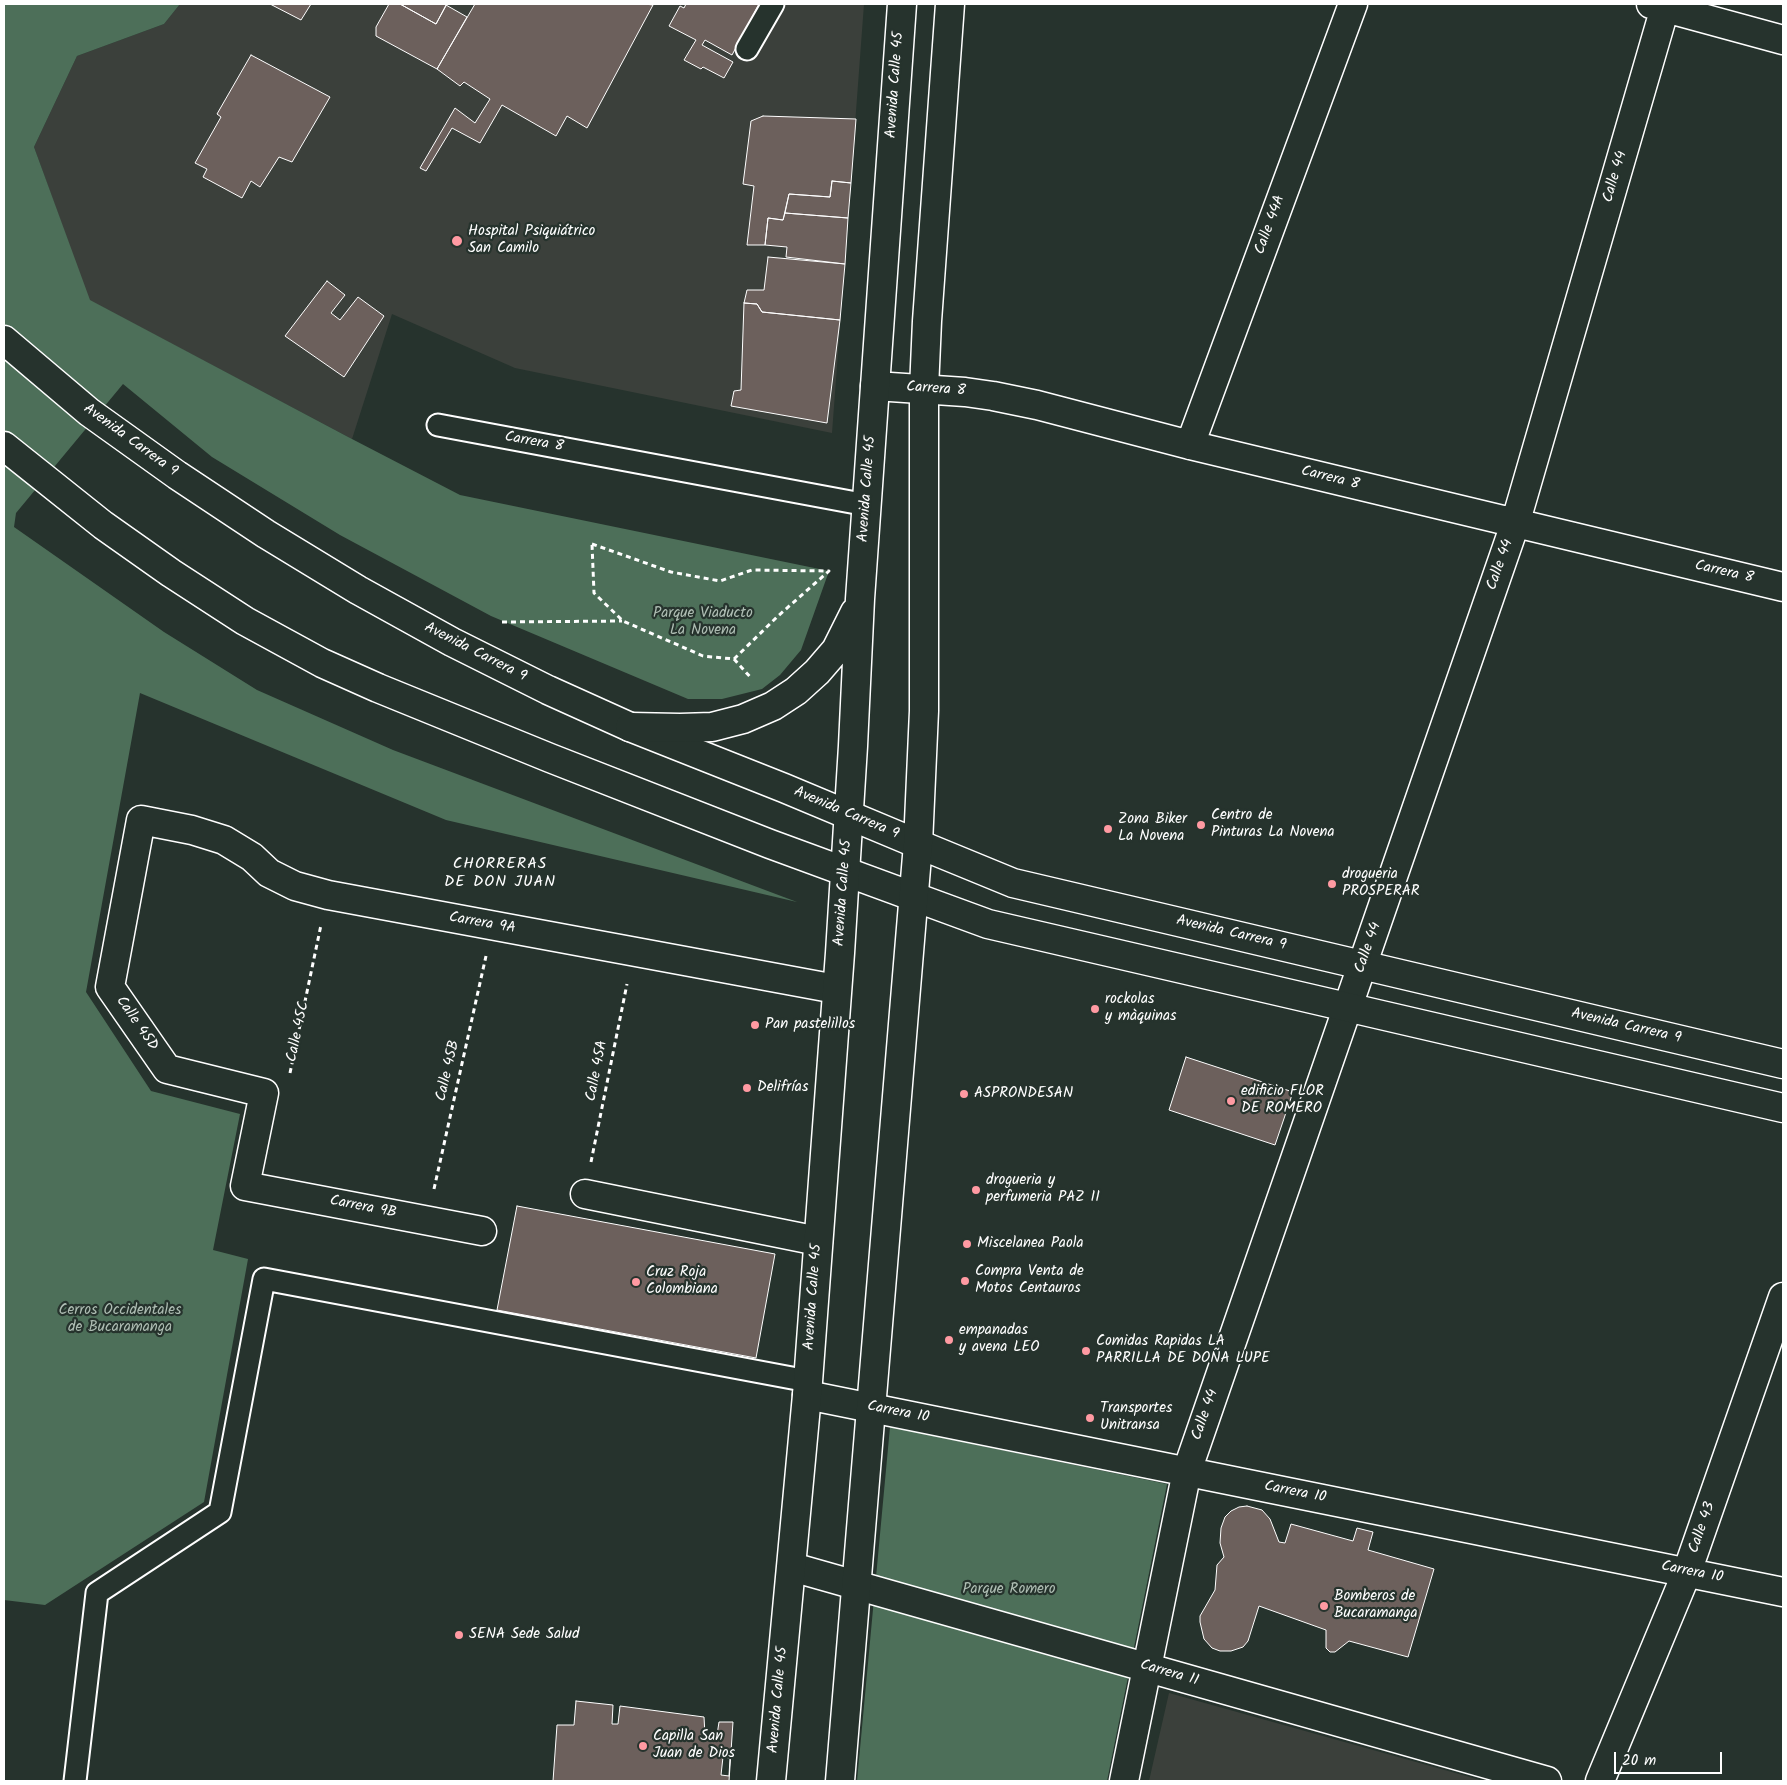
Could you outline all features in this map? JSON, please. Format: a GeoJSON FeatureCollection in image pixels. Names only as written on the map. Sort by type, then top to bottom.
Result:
{"type":"FeatureCollection","features":[{"type":"Feature","properties":{"kind":"main road","name":"Avenida Calle 45"},"geometry":{"type":"LineString","coordinates":[[771,1781],[807,1388],[846,872],[860,599],[902,4]]}},
{"type":"Feature","properties":{"kind":"main road"},"geometry":{"type":"LineString","coordinates":[[840,1781],[858,1586],[918,844],[924,711],[924,389],[927,322],[950,4]]}},
{"type":"Feature","properties":{"kind":"main road","name":"Calle 44A"},"geometry":{"type":"LineString","coordinates":[[1190,445],[1353,4]]}},
{"type":"Feature","properties":{"kind":"main road"},"geometry":{"type":"LineString","coordinates":[[1661,5],[1783,40]]}},
{"type":"Feature","properties":{"kind":"main road","name":"Calle 44"},"geometry":{"type":"LineString","coordinates":[[1124,1781],[1187,1471],[1515,524],[1661,5]]}},
{"type":"Feature","properties":{"kind":"main road","name":"Avenida Carrera 9"},"geometry":{"type":"LineString","coordinates":[[4,340],[89,412],[177,475],[250,524],[358,590],[452,642],[548,690],[630,727],[1013,883],[1783,1064]]}},
{"type":"Feature","properties":{"kind":"main road","name":"Carrera 8"},"geometry":{"type":"LineString","coordinates":[[875,386],[965,392],[1011,400],[1515,524],[1783,587]]}},
{"type":"Feature","properties":{"kind":"main road"},"geometry":{"type":"LineString","coordinates":[[4,446],[102,525],[171,573],[245,621],[322,663],[378,688],[550,758],[846,872],[988,924],[1783,1108]]}},
{"type":"Feature","properties":{"kind":"main road"},"geometry":{"type":"LineString","coordinates":[[630,727],[712,727],[743,719],[773,706],[796,691],[817,672],[836,650],[849,626],[860,599]]}},
{"type":"Feature","properties":{"kind":"main road","name":"Carrera 9A"},"geometry":{"type":"LineString","coordinates":[[141,820],[192,830],[224,840],[252,857],[269,873],[295,886],[328,895],[836,989]]}},
{"type":"Feature","properties":{"kind":"main road","name":"Calle 45D"},"geometry":{"type":"LineString","coordinates":[[141,820],[110,987],[167,1069],[264,1093]]}},
{"type":"Feature","properties":{"kind":"main road","name":"Carrera 9B"},"geometry":{"type":"LineString","coordinates":[[264,1093],[245,1186],[482,1231]]}},
{"type":"Feature","properties":{"kind":"main road"},"geometry":{"type":"LineString","coordinates":[[585,1194],[818,1241]]}},
{"type":"Feature","properties":{"kind":"main road","name":"Calle 43"},"geometry":{"type":"LineString","coordinates":[[1600,1781],[1687,1572],[1783,1297]]}},
{"type":"Feature","properties":{"kind":"main road","name":"Carrera 10"},"geometry":{"type":"LineString","coordinates":[[807,1388],[872,1408],[1783,1592]]}},
{"type":"Feature","properties":{"kind":"main road","name":"Carrera 11"},"geometry":{"type":"LineString","coordinates":[[792,1567],[1547,1781]]}},
{"type":"Feature","properties":{"kind":"lane"},"geometry":{"type":"LineString","coordinates":[[747,49],[773,4]]}},
{"type":"Feature","properties":{"kind":"lane","name":"Carrera 8"},"geometry":{"type":"LineString","coordinates":[[438,425],[867,505]]}},
{"type":"Feature","properties":{"kind":"lane"},"geometry":{"type":"LineString","coordinates":[[75,1781],[97,1593],[220,1512],[264,1279],[807,1388]]}},
{"type":"Feature","properties":{"kind":"path"},"geometry":{"type":"LineString","coordinates":[[734,659],[778,616],[829,571],[752,570],[720,581],[671,572],[592,544],[594,593],[623,621],[703,656],[734,659],[756,683]]}},
{"type":"Feature","properties":{"kind":"path"},"geometry":{"type":"LineString","coordinates":[[502,622],[623,621]]}},
{"type":"Feature","properties":{"kind":"path","name":"Calle 45C"},"geometry":{"type":"LineString","coordinates":[[264,1093],[289,1076],[328,895]]}},
{"type":"Feature","properties":{"kind":"path","name":"Calle 45B"},"geometry":{"type":"LineString","coordinates":[[426,1221],[493,926]]}},
{"type":"Feature","properties":{"kind":"path","name":"Calle 45A"},"geometry":{"type":"LineString","coordinates":[[585,1194],[633,952]]}},
{"type":"Feature","properties":{"kind":"shaded area","name":"Hospital Psiquiátrico San Camilo"},"geometry":{"type":"Polygon","coordinates":[[[180,4],[864,4],[832,433],[515,368],[392,314],[352,439],[89,300],[34,147],[77,56],[164,24],[180,4]]]}},
{"type":"Feature","properties":{"kind":"shaded area"},"geometry":{"type":"Polygon","coordinates":[[[1169,1693],[1484,1781],[1149,1781],[1169,1693]]]}},
{"type":"Feature","properties":{"kind":"green space"},"geometry":{"type":"Polygon","coordinates":[[[4,4],[180,4],[164,24],[77,56],[34,147],[90,300],[460,495],[829,571],[801,650],[780,675],[762,689],[722,699],[688,699],[491,616],[340,535],[212,457],[123,384],[16,513],[14,527],[164,632],[257,690],[393,750],[797,902],[446,820],[140,693],[86,992],[151,1091],[240,1114],[213,1250],[248,1259],[204,1502],[45,1605],[4,1600],[4,4]]]}},
{"type":"Feature","properties":{"kind":"green space","name":"Parque Romero"},"geometry":{"type":"Polygon","coordinates":[[[890,1427],[1167,1484],[1107,1781],[857,1781],[890,1427]]]}},
{"type":"Feature","properties":{"kind":"building"},"geometry":{"type":"Polygon","coordinates":[[[270,4],[311,4],[301,20],[270,4]]]}},
{"type":"Feature","properties":{"kind":"building"},"geometry":{"type":"Polygon","coordinates":[[[389,4],[400,4],[436,24],[446,5],[467,17],[437,69],[376,36],[376,27],[389,4]]]}},
{"type":"Feature","properties":{"kind":"building"},"geometry":{"type":"Polygon","coordinates":[[[400,4],[447,4],[436,24],[400,4]]]}},
{"type":"Feature","properties":{"kind":"building"},"geometry":{"type":"Polygon","coordinates":[[[475,4],[653,5],[587,128],[567,116],[556,136],[502,105],[480,143],[452,128],[426,171],[420,168],[455,108],[475,123],[490,99],[464,82],[460,86],[437,69],[475,4]]]}},
{"type":"Feature","properties":{"kind":"building"},"geometry":{"type":"Polygon","coordinates":[[[686,4],[759,4],[732,55],[705,40],[702,45],[733,62],[724,78],[684,60],[696,40],[669,26],[680,6],[684,8],[686,4]]]}},
{"type":"Feature","properties":{"kind":"building"},"geometry":{"type":"Polygon","coordinates":[[[251,55],[330,97],[292,162],[279,157],[260,187],[251,181],[242,198],[203,177],[207,169],[195,163],[221,117],[217,114],[251,55]]]}},
{"type":"Feature","properties":{"kind":"building"},"geometry":{"type":"Polygon","coordinates":[[[763,116],[856,119],[851,183],[832,181],[830,197],[789,194],[783,220],[768,218],[765,245],[747,245],[754,186],[743,184],[751,121],[763,116]]]}},
{"type":"Feature","properties":{"kind":"building"},"geometry":{"type":"Polygon","coordinates":[[[832,181],[851,183],[848,218],[785,213],[789,194],[830,197],[832,181]]]}},
{"type":"Feature","properties":{"kind":"building"},"geometry":{"type":"Polygon","coordinates":[[[785,213],[848,218],[845,264],[786,257],[787,247],[765,245],[768,218],[783,220],[785,213]]]}},
{"type":"Feature","properties":{"kind":"building"},"geometry":{"type":"Polygon","coordinates":[[[768,257],[845,264],[840,320],[762,312],[757,304],[744,303],[747,290],[764,290],[768,257]]]}},
{"type":"Feature","properties":{"kind":"building"},"geometry":{"type":"Polygon","coordinates":[[[327,281],[345,295],[331,313],[340,320],[358,297],[384,316],[344,377],[285,336],[327,281]]]}},
{"type":"Feature","properties":{"kind":"building"},"geometry":{"type":"Polygon","coordinates":[[[744,303],[757,304],[762,312],[840,320],[827,423],[731,406],[734,391],[741,390],[744,303]]]}},
{"type":"Feature","properties":{"kind":"building","name":"edificio FLOR DE ROMERO"},"geometry":{"type":"Polygon","coordinates":[[[1186,1057],[1293,1092],[1275,1145],[1169,1110],[1186,1057]]]}},
{"type":"Feature","properties":{"kind":"building","name":"Cruz Roja Colombiana"},"geometry":{"type":"Polygon","coordinates":[[[517,1206],[775,1254],[756,1358],[497,1310],[517,1206]]]}},
{"type":"Feature","properties":{"kind":"building"},"geometry":{"type":"Polygon","coordinates":[[[1247,1506],[1262,1510],[1270,1519],[1279,1542],[1285,1543],[1291,1524],[1353,1541],[1357,1528],[1373,1532],[1368,1550],[1434,1569],[1408,1657],[1349,1641],[1335,1652],[1330,1652],[1326,1648],[1326,1630],[1259,1606],[1248,1641],[1243,1647],[1231,1651],[1220,1651],[1212,1648],[1204,1639],[1200,1616],[1215,1590],[1217,1565],[1224,1557],[1220,1543],[1221,1528],[1225,1517],[1231,1511],[1247,1506]]]}},
{"type":"Feature","properties":{"kind":"building","name":"Capilla San Juan de Dios"},"geometry":{"type":"Polygon","coordinates":[[[576,1701],[613,1705],[612,1724],[618,1724],[620,1706],[704,1717],[705,1735],[717,1735],[719,1722],[733,1722],[729,1781],[553,1781],[557,1725],[574,1725],[576,1701]]]}},
{"type":"Feature","properties":{"kind":"building"},"geometry":{"type":"Polygon","coordinates":[[[723,1757],[730,1758],[729,1776],[721,1775],[723,1757]]]}},
{"type":"Feature","properties":{"kind":"place","name":"Hospital Psiquiátrico San Camilo"},"geometry":{"type":"Point","coordinates":[457,241]}},
{"type":"Feature","properties":{"kind":"place","name":"Centro de Pinturas La Novena"},"geometry":{"type":"Point","coordinates":[1201,825]}},
{"type":"Feature","properties":{"kind":"place","name":"Zona Biker La Novena"},"geometry":{"type":"Point","coordinates":[1108,829]}},
{"type":"Feature","properties":{"kind":"place","name":"drogueria PROSPERAR"},"geometry":{"type":"Point","coordinates":[1332,884]}},
{"type":"Feature","properties":{"kind":"place","name":"rockolas y màquinas"},"geometry":{"type":"Point","coordinates":[1095,1009]}},
{"type":"Feature","properties":{"kind":"place","name":"Pan pastelillos"},"geometry":{"type":"Point","coordinates":[755,1025]}},
{"type":"Feature","properties":{"kind":"place","name":"Delifrías"},"geometry":{"type":"Point","coordinates":[747,1088]}},
{"type":"Feature","properties":{"kind":"place","name":"ASPRONDESAN"},"geometry":{"type":"Point","coordinates":[964,1094]}},
{"type":"Feature","properties":{"kind":"place","name":"edificio FLOR DE ROMERO"},"geometry":{"type":"Point","coordinates":[1231,1101]}},
{"type":"Feature","properties":{"kind":"place","name":"drogueria y perfumeria PAZ II"},"geometry":{"type":"Point","coordinates":[976,1190]}},
{"type":"Feature","properties":{"kind":"place","name":"Miscelanea Paola"},"geometry":{"type":"Point","coordinates":[967,1244]}},
{"type":"Feature","properties":{"kind":"place","name":"Compra Venta de Motos Centauros"},"geometry":{"type":"Point","coordinates":[965,1281]}},
{"type":"Feature","properties":{"kind":"place","name":"Cruz Roja Colombiana"},"geometry":{"type":"Point","coordinates":[636,1282]}},
{"type":"Feature","properties":{"kind":"place","name":"empanadas y avena LEO"},"geometry":{"type":"Point","coordinates":[949,1340]}},
{"type":"Feature","properties":{"kind":"place","name":"Comidas Rapidas LA PARRILLA DE DOÑA LUPE"},"geometry":{"type":"Point","coordinates":[1086,1351]}},
{"type":"Feature","properties":{"kind":"place","name":"Transportes Unitransa"},"geometry":{"type":"Point","coordinates":[1090,1418]}},
{"type":"Feature","properties":{"kind":"place","name":"Bomberos de Bucaramanga"},"geometry":{"type":"Point","coordinates":[1324,1606]}},
{"type":"Feature","properties":{"kind":"place","name":"SENA Sede Salud"},"geometry":{"type":"Point","coordinates":[459,1635]}},
{"type":"Feature","properties":{"kind":"place","name":"Capilla San Juan de Dios"},"geometry":{"type":"Point","coordinates":[643,1746]}},
{"type":"Feature","properties":{"kind":"district","name":"CHORRERAS DE DON JUAN"},"geometry":{"type":"Point","coordinates":[500,874]}},
{"type":"Feature","properties":{"kind":"park label","name":"Parque Viaducto La Novena"},"geometry":{"type":"Point","coordinates":[703,622]}},
{"type":"Feature","properties":{"kind":"park label","name":"Cerros Occidentales de Bucaramanga"},"geometry":{"type":"Point","coordinates":[120,1320]}}]}
